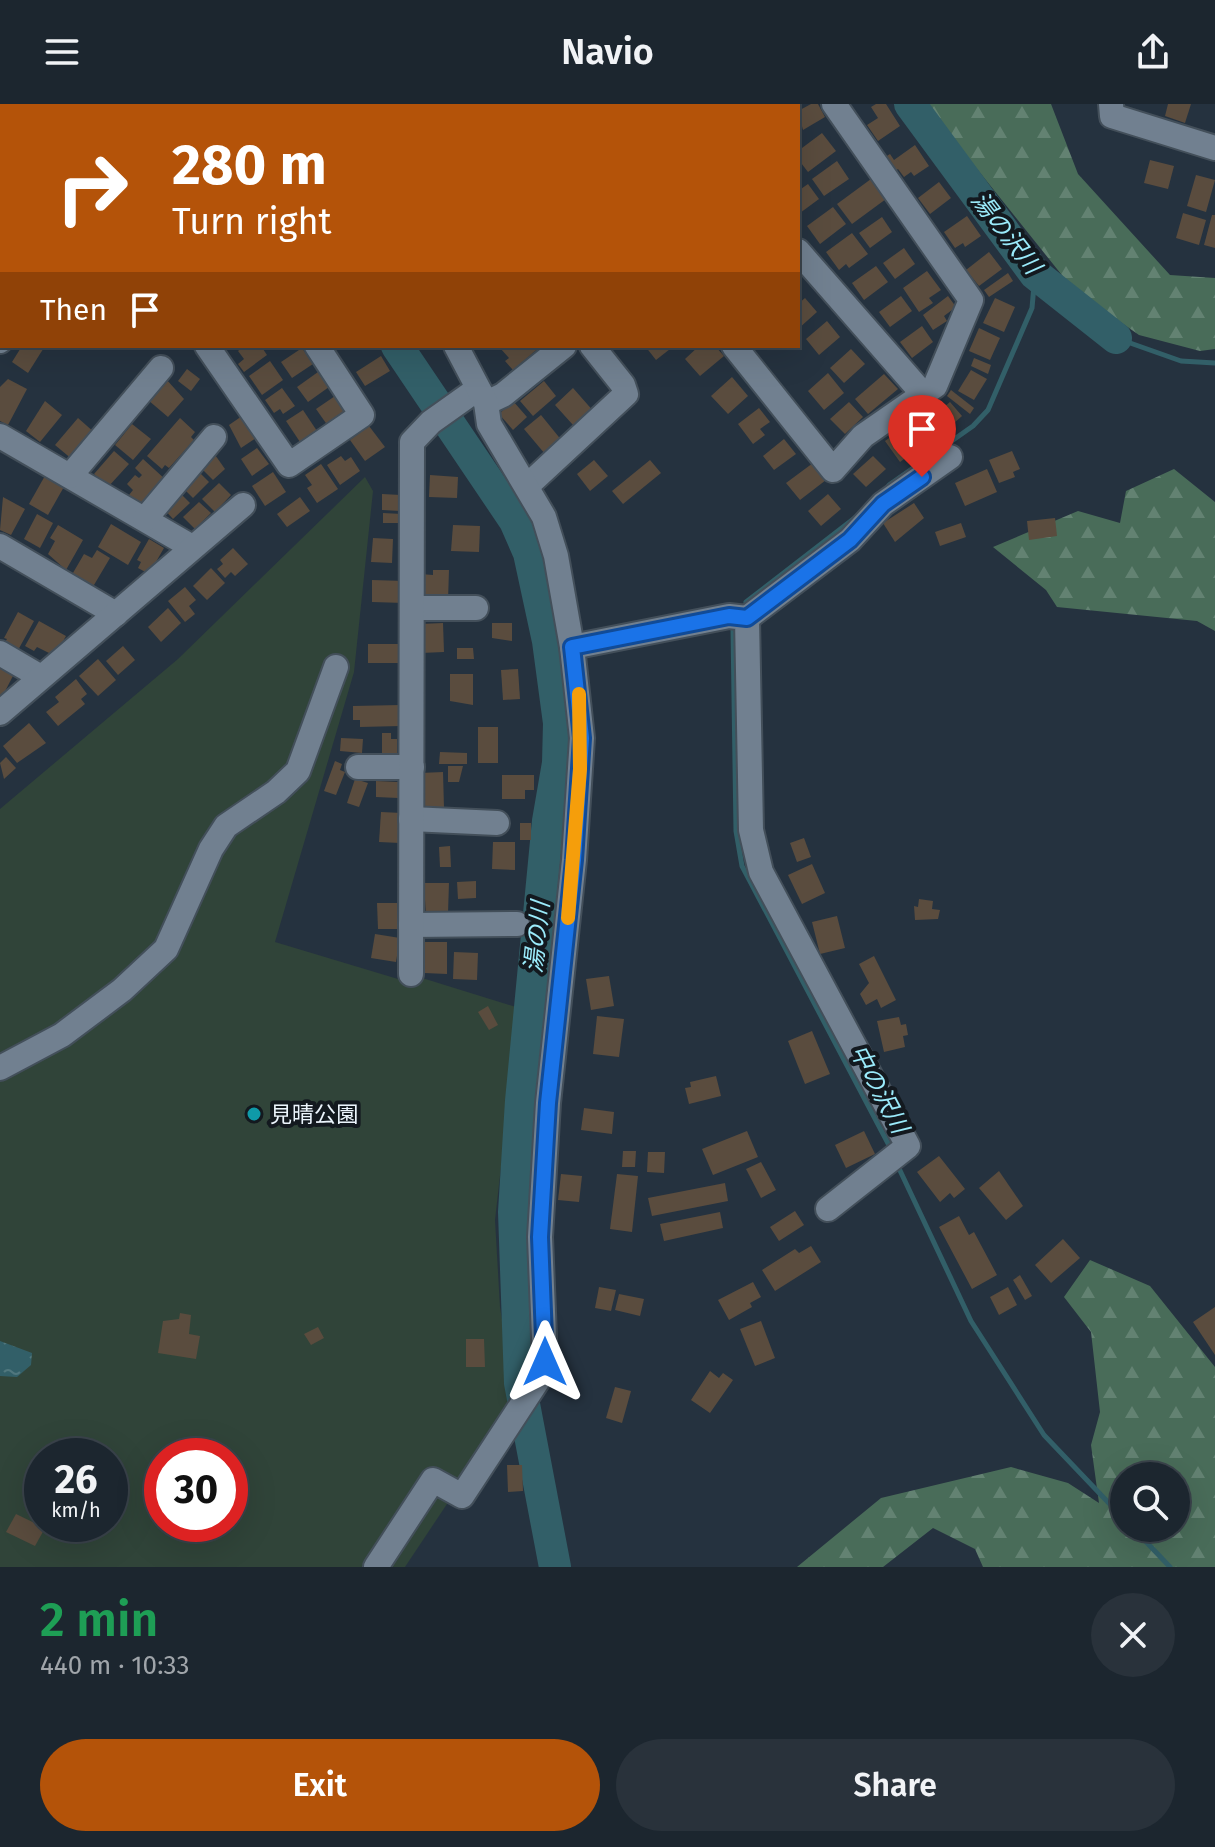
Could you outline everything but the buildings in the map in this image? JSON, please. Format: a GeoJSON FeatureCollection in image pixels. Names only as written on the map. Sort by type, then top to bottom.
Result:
{"type":"FeatureCollection","features":[{"type":"Feature","properties":{"kind":"street"},"geometry":{"type":"LineString","coordinates":[[736,348],[833,470],[863,436],[935,386],[971,300],[834,104]]}},
{"type":"Feature","properties":{"kind":"street"},"geometry":{"type":"LineString","coordinates":[[1111,104],[1112,116],[1215,148]]}},
{"type":"Feature","properties":{"kind":"street"},"geometry":{"type":"LineString","coordinates":[[800,253],[923,394]]}},
{"type":"Feature","properties":{"kind":"street"},"geometry":{"type":"LineString","coordinates":[[208,348],[289,465],[362,415],[318,348]]}},
{"type":"Feature","properties":{"kind":"street"},"geometry":{"type":"LineString","coordinates":[[376,1567],[433,1480],[462,1496],[538,1380],[547,1339],[540,1237],[548,1103],[580,769],[580,713],[556,556],[544,517],[489,424],[469,367],[457,348]]}},
{"type":"Feature","properties":{"kind":"street"},"geometry":{"type":"LineString","coordinates":[[411,974],[412,442],[431,422],[452,407],[481,397],[503,395],[562,348]]}},
{"type":"Feature","properties":{"kind":"street"},"geometry":{"type":"LineString","coordinates":[[527,486],[626,394],[623,385],[594,348]]}},
{"type":"Feature","properties":{"kind":"street"},"geometry":{"type":"LineString","coordinates":[[70,476],[161,368]]}},
{"type":"Feature","properties":{"kind":"street"},"geometry":{"type":"LineString","coordinates":[[0,436],[192,547]]}},
{"type":"Feature","properties":{"kind":"street"},"geometry":{"type":"LineString","coordinates":[[145,519],[214,437]]}},
{"type":"Feature","properties":{"kind":"street"},"geometry":{"type":"LineString","coordinates":[[572,647],[729,616],[747,618],[850,540],[883,504],[950,457]]}},
{"type":"Feature","properties":{"kind":"street"},"geometry":{"type":"LineString","coordinates":[[0,713],[243,505]]}},
{"type":"Feature","properties":{"kind":"street"},"geometry":{"type":"LineString","coordinates":[[0,546],[116,614]]}},
{"type":"Feature","properties":{"kind":"street"},"geometry":{"type":"LineString","coordinates":[[413,608],[476,608]]}},
{"type":"Feature","properties":{"kind":"street"},"geometry":{"type":"LineString","coordinates":[[747,618],[751,830],[761,872],[899,1153],[828,1209]]}},
{"type":"Feature","properties":{"kind":"street"},"geometry":{"type":"LineString","coordinates":[[0,653],[41,677]]}},
{"type":"Feature","properties":{"kind":"street"},"geometry":{"type":"LineString","coordinates":[[0,1068],[62,1035],[122,990],[166,949],[211,849],[226,826],[276,792],[298,771],[336,667]]}},
{"type":"Feature","properties":{"kind":"street"},"geometry":{"type":"LineString","coordinates":[[358,767],[412,767]]}},
{"type":"Feature","properties":{"kind":"street"},"geometry":{"type":"LineString","coordinates":[[411,819],[497,823]]}},
{"type":"Feature","properties":{"kind":"street"},"geometry":{"type":"LineString","coordinates":[[411,925],[517,924]]}},
{"type":"Feature","properties":{"kind":"green space"},"geometry":{"type":"Polygon","coordinates":[[[925,104],[1051,104],[1078,174],[1170,275],[1215,278],[1215,349],[1200,351],[1139,335],[1073,289],[925,104]]]}},
{"type":"Feature","properties":{"kind":"green space"},"geometry":{"type":"Polygon","coordinates":[[[1174,469],[1215,502],[1215,631],[1197,621],[1057,607],[1046,590],[993,547],[1078,511],[1120,523],[1126,491],[1174,469]]]}},
{"type":"Feature","properties":{"kind":"green space"},"geometry":{"type":"Polygon","coordinates":[[[1090,1260],[1150,1286],[1215,1367],[1215,1567],[983,1567],[975,1549],[933,1528],[883,1567],[797,1567],[881,1498],[1011,1467],[1068,1483],[1099,1503],[1091,1445],[1100,1412],[1091,1332],[1064,1297],[1090,1260]]]}},
{"type":"Feature","properties":{"kind":"shaded area","name":"見晴公園"},"geometry":{"type":"Polygon","coordinates":[[[365,477],[373,491],[354,672],[275,942],[398,979],[419,977],[519,1008],[495,1220],[500,1307],[515,1402],[405,1567],[0,1567],[0,809],[178,659],[365,477]]]}},
{"type":"Feature","properties":{"kind":"water"},"geometry":{"type":"Polygon","coordinates":[[[0,1341],[32,1353],[31,1365],[17,1377],[0,1376],[0,1341]]]}},
{"type":"Feature","properties":{"kind":"waterway","name":"湯の沢川"},"geometry":{"type":"LineString","coordinates":[[910,104],[1035,274],[1116,338]]}},
{"type":"Feature","properties":{"kind":"waterway","name":"中の沢川"},"geometry":{"type":"LineString","coordinates":[[889,485],[973,426],[988,410],[1032,308],[1035,274]]}},
{"type":"Feature","properties":{"kind":"waterway","name":"湯の沢川"},"geometry":{"type":"LineString","coordinates":[[1116,338],[1181,361],[1215,363]]}},
{"type":"Feature","properties":{"kind":"waterway","name":"湯の川"},"geometry":{"type":"LineString","coordinates":[[398,348],[515,521],[529,553],[548,641],[559,723],[558,763],[548,821],[521,1101],[514,1212],[520,1383],[555,1567]]}},
{"type":"Feature","properties":{"kind":"waterway","name":"中の沢川"},"geometry":{"type":"LineString","coordinates":[[746,602],[856,517]]}},
{"type":"Feature","properties":{"kind":"waterway","name":"中の沢川"},"geometry":{"type":"LineString","coordinates":[[733,628],[736,831],[742,866],[891,1149]]}},
{"type":"Feature","properties":{"kind":"waterway","name":"中の沢川"},"geometry":{"type":"LineString","coordinates":[[896,1162],[971,1321],[1044,1435],[1110,1504]]}},
{"type":"Feature","properties":{"kind":"waterway","name":"中の沢川"},"geometry":{"type":"LineString","coordinates":[[1146,1542],[1170,1567]]}},
{"type":"Feature","properties":{"kind":"slow traffic"},"geometry":{"type":"LineString","coordinates":[[568,918],[582,738],[579,694]]}},
{"type":"Feature","properties":{"kind":"place","name":"見晴公園"},"geometry":{"type":"Point","coordinates":[254,1114]}},
{"type":"Feature","properties":{"kind":"route"},"geometry":{"type":"LineString","coordinates":[[545,1362],[547,1339],[540,1237],[548,1103],[574,860],[582,738],[572,647],[729,616],[747,618],[850,540],[883,504],[922,477]]}}]}
